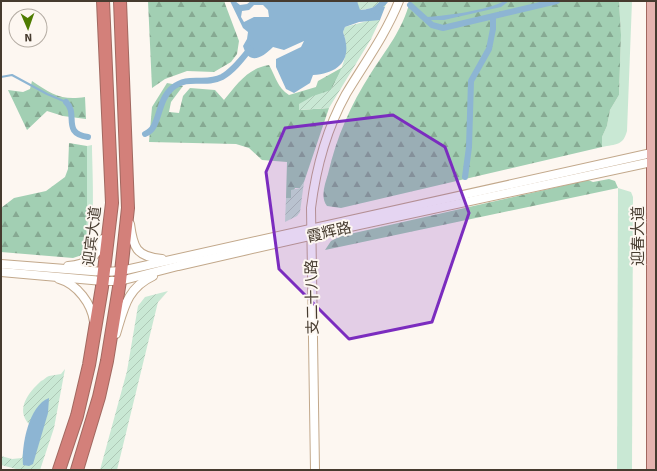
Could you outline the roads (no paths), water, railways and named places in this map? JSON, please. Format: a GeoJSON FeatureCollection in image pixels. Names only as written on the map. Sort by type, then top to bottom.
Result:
{"type":"FeatureCollection","features":[{"type":"Feature","properties":{"kind":"highway","name":"迎宾大道"},"geometry":{"type":"LineString","coordinates":[[60,470],[77,416],[93,344],[112,203],[103,1]]}},
{"type":"Feature","properties":{"kind":"highway"},"geometry":{"type":"LineString","coordinates":[[77,470],[103,381],[121,276],[128,208],[120,1]]}},
{"type":"Feature","properties":{"kind":"main road","name":"迎春大道"},"geometry":{"type":"LineString","coordinates":[[652,1],[654,103],[652,470]]}},
{"type":"Feature","properties":{"kind":"street","name":"支二十八路"},"geometry":{"type":"LineString","coordinates":[[315,470],[311,208],[315,178],[330,127],[346,95],[372,53],[399,1]]}},
{"type":"Feature","properties":{"kind":"street","name":"霞辉路"},"geometry":{"type":"LineString","coordinates":[[1,272],[46,272],[103,277],[121,276],[311,232],[654,157]]}},
{"type":"Feature","properties":{"kind":"street"},"geometry":{"type":"LineString","coordinates":[[46,272],[83,263],[98,253],[101,247],[112,203]]}},
{"type":"Feature","properties":{"kind":"street"},"geometry":{"type":"LineString","coordinates":[[128,208],[134,245],[140,253],[149,258],[177,262]]}},
{"type":"Feature","properties":{"kind":"street"},"geometry":{"type":"LineString","coordinates":[[103,381],[118,328],[133,289],[140,282],[177,262]]}},
{"type":"Feature","properties":{"kind":"street","name":"霞辉路"},"geometry":{"type":"LineString","coordinates":[[1,264],[46,272]]}},
{"type":"Feature","properties":{"kind":"street"},"geometry":{"type":"LineString","coordinates":[[46,272],[74,287],[92,311],[93,344]]}},
{"type":"Feature","properties":{"kind":"water"},"geometry":{"type":"Polygon","coordinates":[[[230,1],[235,1],[240,5],[247,4],[251,1],[357,1],[360,10],[385,7],[380,20],[359,22],[345,27],[343,32],[346,42],[346,50],[342,63],[337,68],[330,71],[313,75],[310,83],[294,93],[286,89],[276,67],[276,59],[301,47],[304,41],[284,50],[273,47],[260,57],[252,58],[243,46],[247,39],[248,32],[243,28],[230,1]],[[254,5],[249,10],[242,11],[241,17],[244,22],[254,17],[269,17],[268,10],[263,5],[254,5]]]}},
{"type":"Feature","properties":{"kind":"water"},"geometry":{"type":"Polygon","coordinates":[[[504,1],[509,1],[501,7],[444,20],[426,20],[423,17],[441,16],[477,10],[504,1]]]}},
{"type":"Feature","properties":{"kind":"water"},"geometry":{"type":"Polygon","coordinates":[[[49,398],[48,413],[33,464],[29,466],[23,465],[23,448],[31,417],[42,402],[49,398]]]}},
{"type":"Feature","properties":{"kind":"waterway"},"geometry":{"type":"LineString","coordinates":[[375,10],[385,1]]}},
{"type":"Feature","properties":{"kind":"waterway"},"geometry":{"type":"LineString","coordinates":[[410,5],[432,25],[443,28],[557,1]]}},
{"type":"Feature","properties":{"kind":"waterway"},"geometry":{"type":"LineString","coordinates":[[465,177],[469,147],[471,81],[489,49],[493,29],[493,17]]}},
{"type":"Feature","properties":{"kind":"waterway"},"geometry":{"type":"LineString","coordinates":[[145,134],[154,126],[163,100],[172,88],[184,82],[209,81],[222,77],[234,68],[250,49]]}},
{"type":"Feature","properties":{"kind":"waterway"},"geometry":{"type":"LineString","coordinates":[[1,77],[12,75],[47,94],[66,102]]}},
{"type":"Feature","properties":{"kind":"waterway"},"geometry":{"type":"LineString","coordinates":[[66,102],[70,107],[75,132],[88,137]]}}]}
